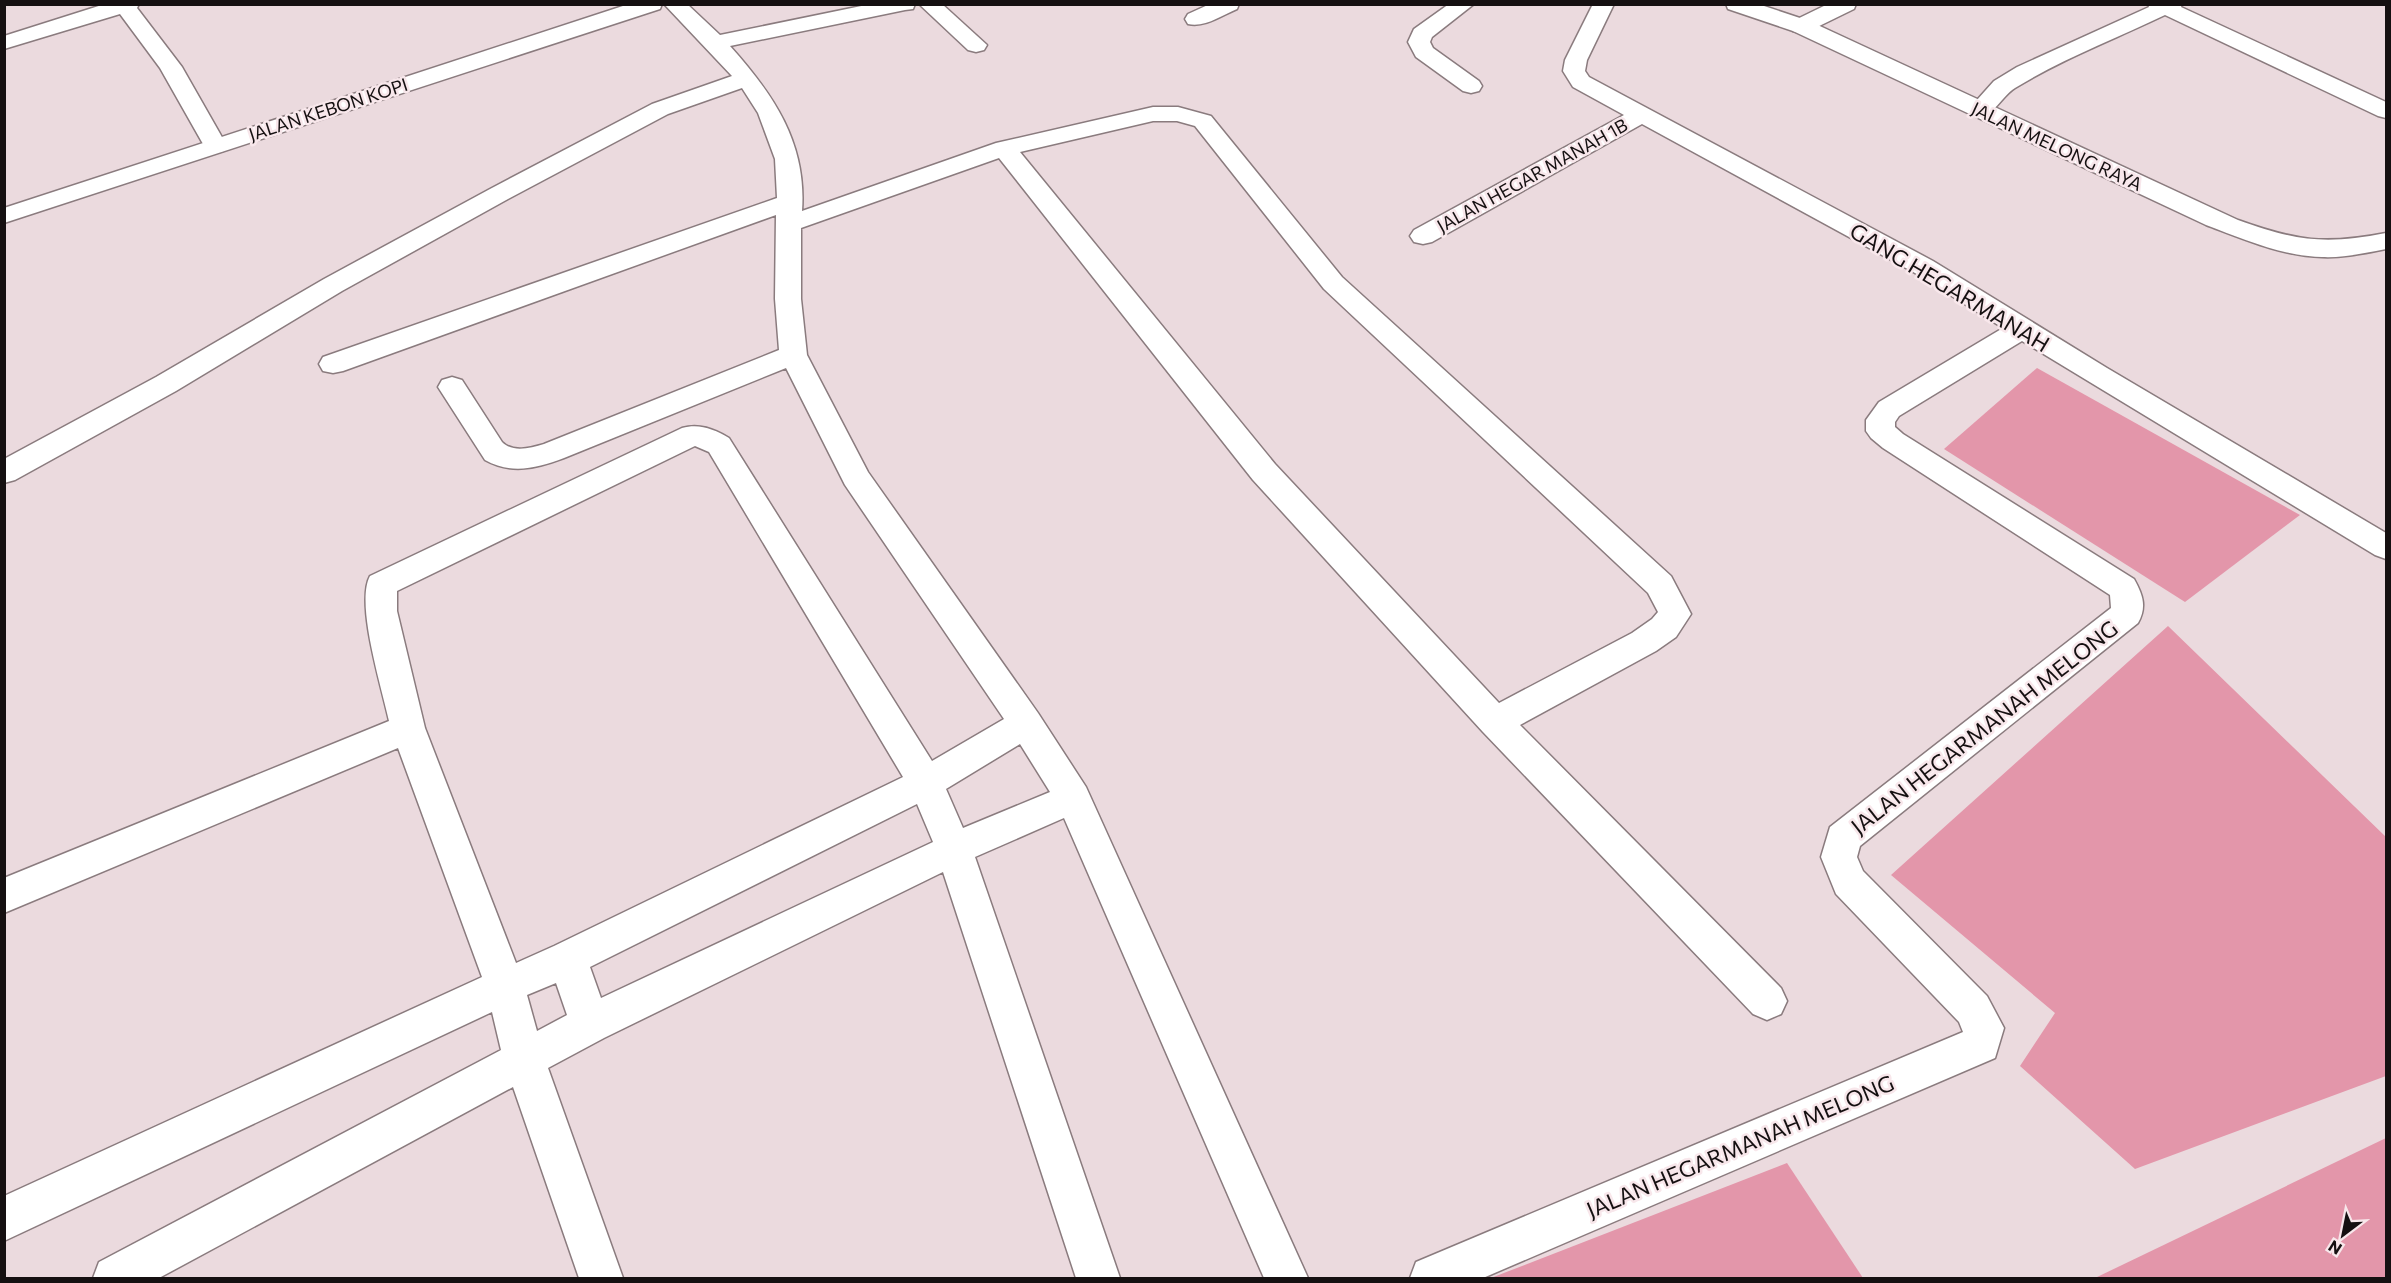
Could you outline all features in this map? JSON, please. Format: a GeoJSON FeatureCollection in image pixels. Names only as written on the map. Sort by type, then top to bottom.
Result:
{"type":"FeatureCollection","features":[{"type":"Feature","properties":{"kind":"street","name":"JALAN KEBON KOPI"},"geometry":{"type":"LineString","coordinates":[[4,216],[652,4]]}},
{"type":"Feature","properties":{"kind":"street"},"geometry":{"type":"LineString","coordinates":[[674,4],[715,43],[747,79],[770,113],[787,159],[788,299],[793,355],[856,477],[1026,723],[1073,798],[1287,1278]]}},
{"type":"Feature","properties":{"kind":"street"},"geometry":{"type":"LineString","coordinates":[[715,43],[905,4]]}},
{"type":"Feature","properties":{"kind":"street"},"geometry":{"type":"LineString","coordinates":[[929,4],[976,45]]}},
{"type":"Feature","properties":{"kind":"street"},"geometry":{"type":"LineString","coordinates":[[1197,18],[1229,4]]}},
{"type":"Feature","properties":{"kind":"street"},"geometry":{"type":"LineString","coordinates":[[1464,4],[1422,34],[1419,42],[1424,52],[1471,86]]}},
{"type":"Feature","properties":{"kind":"street","name":"GANG HEGARMANAH"},"geometry":{"type":"LineString","coordinates":[[1604,4],[1575,60],[1574,71],[1581,82],[1924,267],[2022,329],[2386,547]]}},
{"type":"Feature","properties":{"kind":"street","name":"JALAN MELONG RAYA"},"geometry":{"type":"LineString","coordinates":[[1736,4],[1801,26],[2215,220],[2247,232],[2286,243],[2335,249],[2386,241]]}},
{"type":"Feature","properties":{"kind":"street"},"geometry":{"type":"LineString","coordinates":[[1801,26],[1846,4]]}},
{"type":"Feature","properties":{"kind":"street"},"geometry":{"type":"LineString","coordinates":[[4,43],[86,11],[127,5],[171,67],[215,146]]}},
{"type":"Feature","properties":{"kind":"street"},"geometry":{"type":"LineString","coordinates":[[1980,110],[2002,86],[2025,72],[2165,6],[2386,111]]}},
{"type":"Feature","properties":{"kind":"street"},"geometry":{"type":"LineString","coordinates":[[4,472],[166,384],[333,285],[499,194],[660,109],[747,79]]}},
{"type":"Feature","properties":{"kind":"street"},"geometry":{"type":"LineString","coordinates":[[333,364],[789,213],[1004,148],[1153,114],[1178,114],[1203,121],[1333,283],[1660,585],[1675,614],[1664,628],[1644,642],[1495,722]]}},
{"type":"Feature","properties":{"kind":"street","name":"JALAN HEGAR MANAH 1B"},"geometry":{"type":"LineString","coordinates":[[1424,236],[1641,115]]}},
{"type":"Feature","properties":{"kind":"street"},"geometry":{"type":"LineString","coordinates":[[1004,148],[1264,472],[1495,722],[1767,1001]]}},
{"type":"Feature","properties":{"kind":"street","name":"JALAN HEGARMANAH MELONG"},"geometry":{"type":"LineString","coordinates":[[1432,1278],[1981,1044],[1984,1028],[1973,1009],[1850,882],[1839,856],[1844,838],[2127,614],[2128,602],[2123,588],[1893,441],[1881,431],[1880,420],[1889,410],[2022,329]]}},
{"type":"Feature","properties":{"kind":"street"},"geometry":{"type":"LineString","coordinates":[[452,387],[495,453],[515,460],[533,458],[554,451],[793,355]]}},
{"type":"Feature","properties":{"kind":"street"},"geometry":{"type":"LineString","coordinates":[[601,1278],[524,1059],[505,986],[408,728],[381,611],[381,585],[692,435],[707,438],[719,445],[926,783],[954,849],[1098,1278]]}},
{"type":"Feature","properties":{"kind":"street"},"geometry":{"type":"LineString","coordinates":[[4,1219],[505,986],[568,960],[926,783],[1026,723]]}},
{"type":"Feature","properties":{"kind":"street"},"geometry":{"type":"LineString","coordinates":[[4,896],[408,728]]}},
{"type":"Feature","properties":{"kind":"street"},"geometry":{"type":"LineString","coordinates":[[115,1278],[590,1024],[954,849],[1073,798]]}},
{"type":"Feature","properties":{"kind":"street"},"geometry":{"type":"LineString","coordinates":[[568,960],[590,1024]]}},
{"type":"Feature","properties":{"kind":"building"},"geometry":{"type":"Polygon","coordinates":[[[2037,368],[2300,515],[2185,602],[1944,449],[2037,368]]]}},
{"type":"Feature","properties":{"kind":"building"},"geometry":{"type":"Polygon","coordinates":[[[2168,626],[2386,837],[2386,1076],[2135,1169],[2020,1066],[2055,1013],[1891,875],[2168,626]]]}},
{"type":"Feature","properties":{"kind":"building"},"geometry":{"type":"Polygon","coordinates":[[[2386,1138],[2386,1278],[2095,1278],[2386,1138]]]}},
{"type":"Feature","properties":{"kind":"building"},"geometry":{"type":"Polygon","coordinates":[[[1787,1163],[1863,1278],[1491,1278],[1787,1163]]]}}]}
